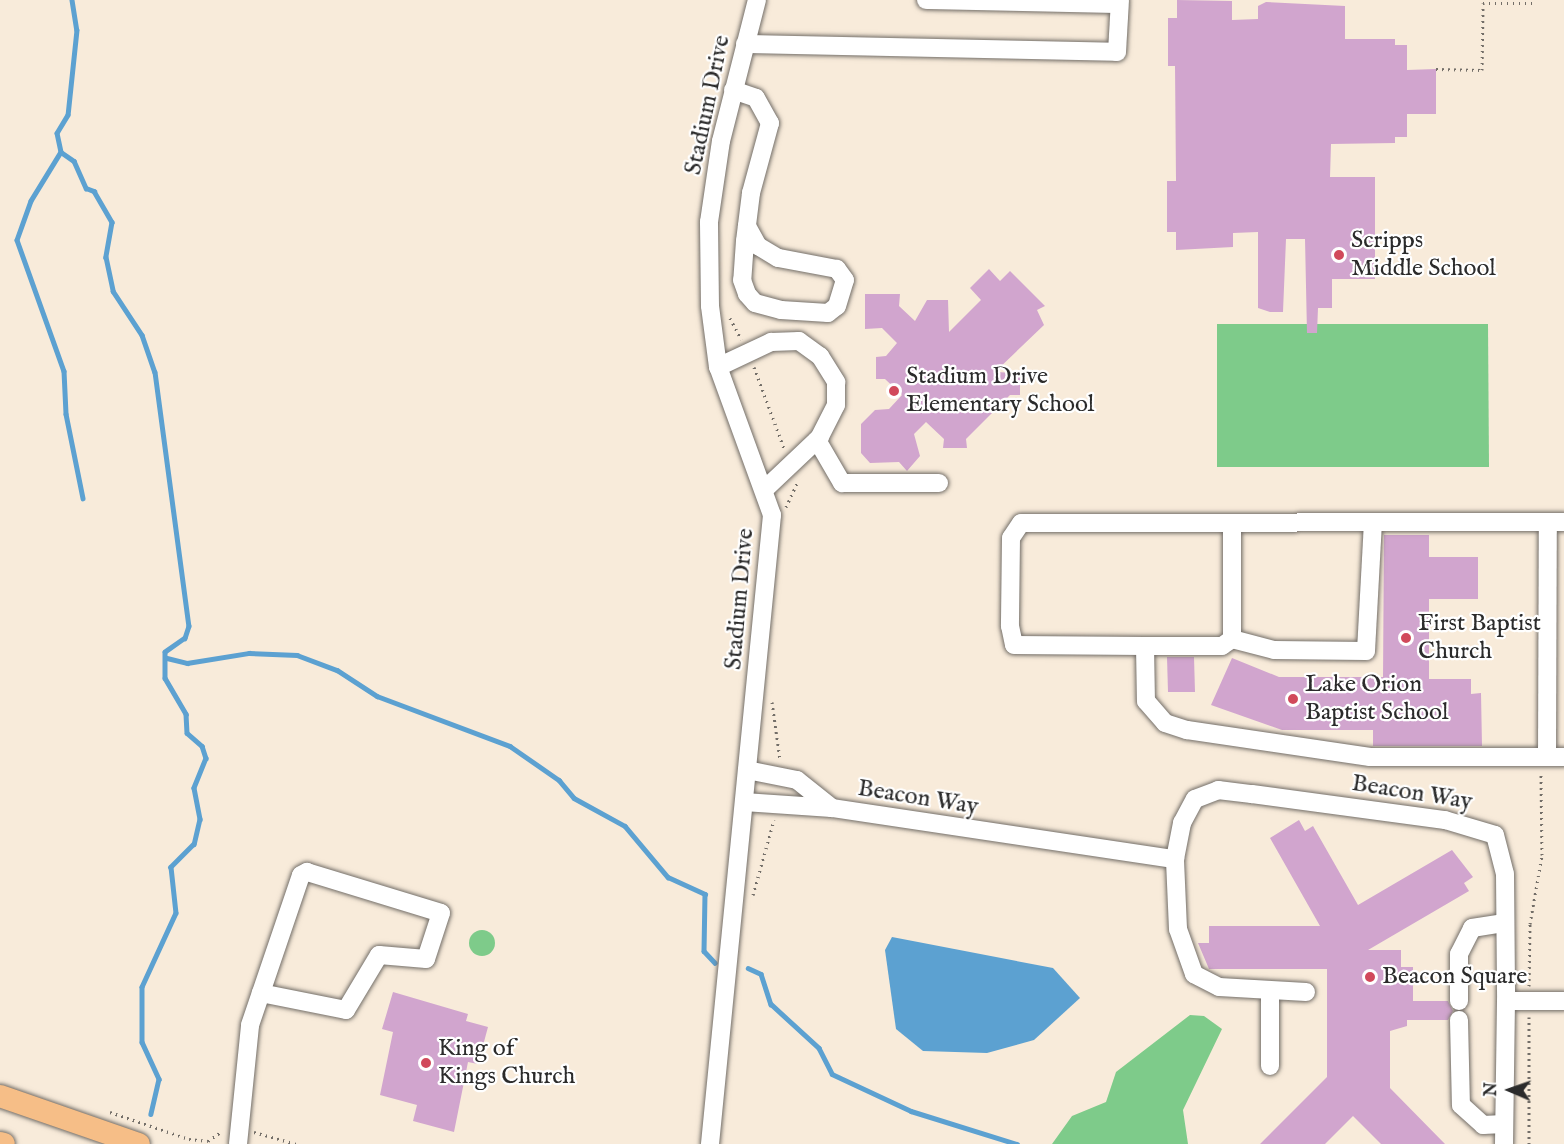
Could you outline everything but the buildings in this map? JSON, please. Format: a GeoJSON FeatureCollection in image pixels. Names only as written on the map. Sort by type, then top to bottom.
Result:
{"type":"FeatureCollection","features":[{"type":"Feature","properties":{"kind":"main road"},"geometry":{"type":"LineString","coordinates":[[0,1096],[79,1136],[134,1142]]}},
{"type":"Feature","properties":{"kind":"main road"},"geometry":{"type":"LineString","coordinates":[[0,1143],[4,1144]]}},
{"type":"Feature","properties":{"kind":"street","name":"Stadium Drive"},"geometry":{"type":"LineString","coordinates":[[710,1144],[747,770],[770,571],[772,515],[765,489],[718,366],[710,306],[709,222],[733,90],[757,0]]}},
{"type":"Feature","properties":{"kind":"street"},"geometry":{"type":"LineString","coordinates":[[745,44],[1117,52],[1119,2],[926,0]]}},
{"type":"Feature","properties":{"kind":"street"},"geometry":{"type":"LineString","coordinates":[[733,90],[756,98],[770,123],[747,226],[742,280],[754,303],[815,313],[837,306],[845,280],[837,269],[778,258],[758,246],[747,226]]}},
{"type":"Feature","properties":{"kind":"street"},"geometry":{"type":"LineString","coordinates":[[718,366],[771,342],[799,341],[820,356],[836,382],[836,405],[817,440],[765,489]]}},
{"type":"Feature","properties":{"kind":"street"},"geometry":{"type":"LineString","coordinates":[[817,440],[842,483],[939,483]]}},
{"type":"Feature","properties":{"kind":"street"},"geometry":{"type":"LineString","coordinates":[[1145,646],[1146,701],[1165,723],[1187,730],[1370,757],[1551,757],[1556,522],[1373,522],[1232,523],[1021,523],[1013,529],[1014,645],[1222,646],[1232,639],[1274,650],[1366,651],[1373,522]]}},
{"type":"Feature","properties":{"kind":"street"},"geometry":{"type":"LineString","coordinates":[[1232,523],[1232,639]]}},
{"type":"Feature","properties":{"kind":"street","name":"Beacon Way"},"geometry":{"type":"LineString","coordinates":[[747,770],[797,780],[832,808]]}},
{"type":"Feature","properties":{"kind":"street","name":"Beacon Way"},"geometry":{"type":"LineString","coordinates":[[1306,992],[1270,992],[1219,987],[1194,974],[1178,930],[1175,859],[1182,823],[1195,799],[1218,790],[1445,820],[1495,835],[1503,852],[1506,1001],[1504,1144]]}},
{"type":"Feature","properties":{"kind":"street","name":"Beacon Way"},"geometry":{"type":"LineString","coordinates":[[744,802],[832,808],[1175,859]]}},
{"type":"Feature","properties":{"kind":"street"},"geometry":{"type":"LineString","coordinates":[[239,1136],[248,1034],[261,993],[304,872],[441,913],[426,958],[379,955],[346,1010],[261,993]]}},
{"type":"Feature","properties":{"kind":"street"},"geometry":{"type":"LineString","coordinates":[[1459,1001],[1459,954],[1472,928],[1505,923]]}},
{"type":"Feature","properties":{"kind":"street"},"geometry":{"type":"LineString","coordinates":[[1270,992],[1270,1066]]}},
{"type":"Feature","properties":{"kind":"street"},"geometry":{"type":"LineString","coordinates":[[1506,1001],[1564,1001]]}},
{"type":"Feature","properties":{"kind":"street"},"geometry":{"type":"LineString","coordinates":[[1459,1020],[1461,1105],[1483,1125],[1504,1124]]}},
{"type":"Feature","properties":{"kind":"path"},"geometry":{"type":"LineString","coordinates":[[1436,69],[1482,69],[1483,3],[1533,3]]}},
{"type":"Feature","properties":{"kind":"path"},"geometry":{"type":"LineString","coordinates":[[1530,1144],[1530,924],[1542,855],[1551,757]]}},
{"type":"Feature","properties":{"kind":"path"},"geometry":{"type":"LineString","coordinates":[[99,1108],[189,1139],[207,1141],[225,1126],[239,1136],[296,1144]]}},
{"type":"Feature","properties":{"kind":"green space"},"geometry":{"type":"Polygon","coordinates":[[[1217,324],[1488,324],[1489,467],[1217,467],[1217,324]]]}},
{"type":"Feature","properties":{"kind":"green space"},"geometry":{"type":"Polygon","coordinates":[[[482,930],[491,934],[495,943],[491,952],[482,956],[473,952],[469,943],[473,934],[482,930]]]}},
{"type":"Feature","properties":{"kind":"green space"},"geometry":{"type":"Polygon","coordinates":[[[1190,1015],[1204,1016],[1222,1029],[1183,1110],[1188,1144],[1052,1144],[1072,1116],[1106,1102],[1116,1072],[1190,1015]]]}},
{"type":"Feature","properties":{"kind":"water"},"geometry":{"type":"Polygon","coordinates":[[[892,937],[1053,968],[1080,998],[1034,1040],[987,1053],[923,1051],[896,1029],[885,950],[892,937]]]}},
{"type":"Feature","properties":{"kind":"waterway"},"geometry":{"type":"LineString","coordinates":[[72,0],[77,30],[68,115],[57,133],[61,152],[31,201],[17,240],[64,371],[66,414],[83,498]]}},
{"type":"Feature","properties":{"kind":"waterway"},"geometry":{"type":"LineString","coordinates":[[61,152],[74,161],[86,188],[94,191],[112,222],[106,257],[113,291],[142,335],[155,372],[189,626],[185,638],[165,652],[165,678],[186,714],[187,733],[202,746],[206,758],[194,788],[200,819],[194,844],[171,867],[176,913],[142,987],[142,1042],[159,1079],[151,1114]]}},
{"type":"Feature","properties":{"kind":"waterway"},"geometry":{"type":"LineString","coordinates":[[167,658],[187,663],[249,653],[297,655],[337,670],[377,696],[510,746],[559,780],[574,798],[625,826],[668,877],[705,894],[704,951],[715,963]]}},
{"type":"Feature","properties":{"kind":"waterway"},"geometry":{"type":"LineString","coordinates":[[748,968],[761,974],[771,1004],[819,1048],[832,1074],[911,1111],[1017,1144]]}},
{"type":"Feature","properties":{"kind":"place","name":"Scripps Middle School"},"geometry":{"type":"Point","coordinates":[1339,255]}},
{"type":"Feature","properties":{"kind":"place","name":"Stadium Drive Elementary School"},"geometry":{"type":"Point","coordinates":[894,391]}},
{"type":"Feature","properties":{"kind":"place","name":"First Baptist Church"},"geometry":{"type":"Point","coordinates":[1406,638]}},
{"type":"Feature","properties":{"kind":"place","name":"Lake Orion Baptist School"},"geometry":{"type":"Point","coordinates":[1293,699]}},
{"type":"Feature","properties":{"kind":"place","name":"Beacon Square"},"geometry":{"type":"Point","coordinates":[1370,977]}},
{"type":"Feature","properties":{"kind":"place","name":"King of Kings Church"},"geometry":{"type":"Point","coordinates":[426,1063]}}]}
